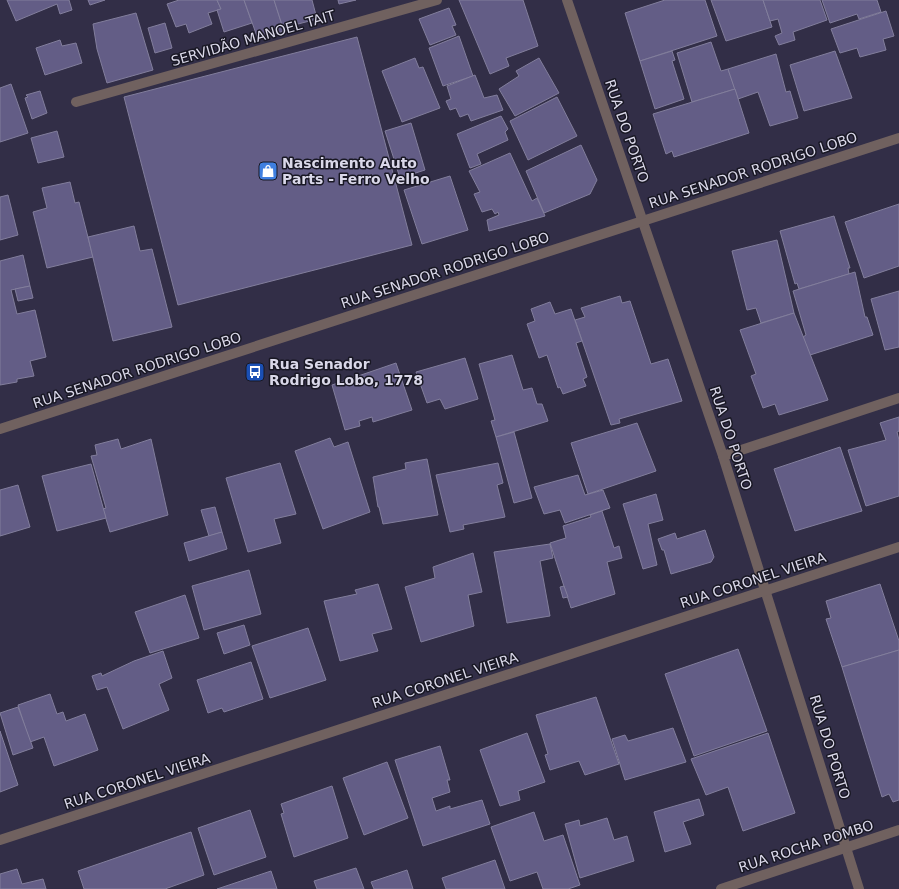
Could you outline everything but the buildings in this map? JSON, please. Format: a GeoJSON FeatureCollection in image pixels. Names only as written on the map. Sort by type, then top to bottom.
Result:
{"type":"FeatureCollection","features":[{"type":"Feature","properties":{"kind":"street","name":"SERVIDÃO MANOEL TAIT"},"geometry":{"type":"LineString","coordinates":[[76,102],[437,0]]}},
{"type":"Feature","properties":{"kind":"street","name":"RUA DO PORTO"},"geometry":{"type":"LineString","coordinates":[[567,0],[723,456],[859,889]]}},
{"type":"Feature","properties":{"kind":"street","name":"RUA SENADOR RODRIGO LOBO"},"geometry":{"type":"LineString","coordinates":[[0,429],[899,138]]}},
{"type":"Feature","properties":{"kind":"street"},"geometry":{"type":"LineString","coordinates":[[723,456],[899,398]]}},
{"type":"Feature","properties":{"kind":"street","name":"RUA CORONEL VIEIRA"},"geometry":{"type":"LineString","coordinates":[[0,840],[899,547]]}},
{"type":"Feature","properties":{"kind":"street","name":"RUA ROCHA POMBO"},"geometry":{"type":"LineString","coordinates":[[721,889],[899,830]]}},
{"type":"Feature","properties":{"kind":"place","name":"Nascimento Auto Parts - Ferro Velho"},"geometry":{"type":"Point","coordinates":[268,171]}},
{"type":"Feature","properties":{"kind":"place","name":"Rua Senador Rodrigo Lobo, 1778"},"geometry":{"type":"Point","coordinates":[255,372]}}]}
